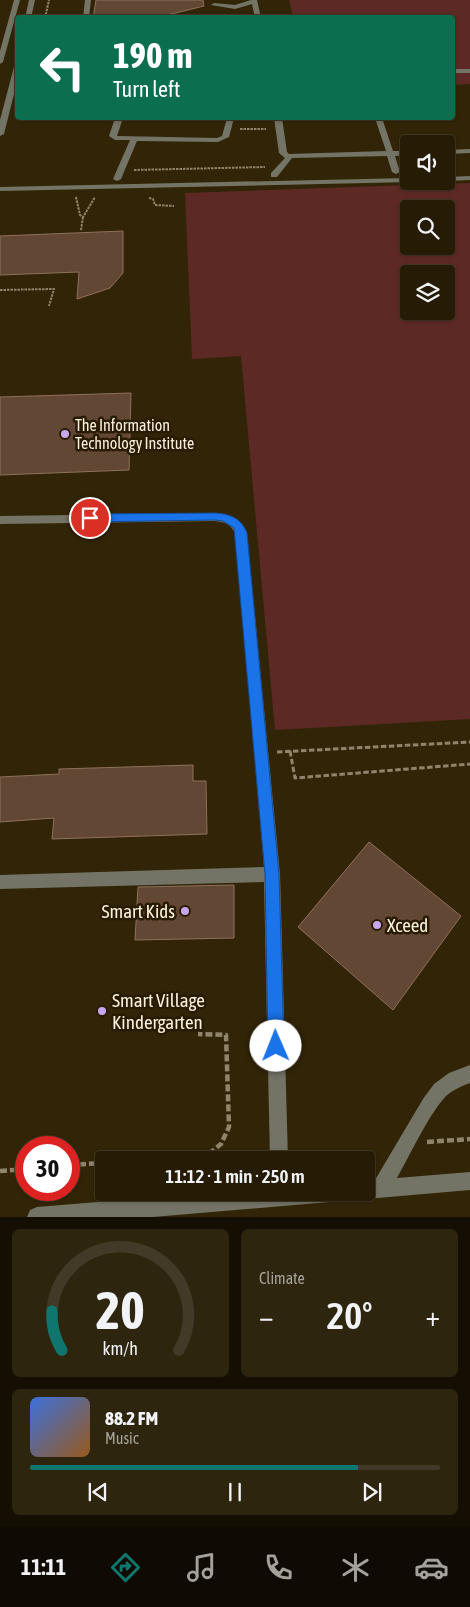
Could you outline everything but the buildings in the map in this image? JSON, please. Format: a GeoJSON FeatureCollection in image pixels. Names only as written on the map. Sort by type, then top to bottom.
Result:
{"type":"FeatureCollection","features":[{"type":"Feature","properties":{"kind":"street"},"geometry":{"type":"LineString","coordinates":[[0,62],[17,0]]}},
{"type":"Feature","properties":{"kind":"street"},"geometry":{"type":"LineString","coordinates":[[29,15],[32,0]]}},
{"type":"Feature","properties":{"kind":"street"},"geometry":{"type":"LineString","coordinates":[[86,15],[88,0]]}},
{"type":"Feature","properties":{"kind":"street"},"geometry":{"type":"LineString","coordinates":[[214,5],[235,7],[254,1],[257,15]]}},
{"type":"Feature","properties":{"kind":"street"},"geometry":{"type":"LineString","coordinates":[[455,71],[469,72]]}},
{"type":"Feature","properties":{"kind":"street"},"geometry":{"type":"LineString","coordinates":[[0,134],[8,113],[15,78]]}},
{"type":"Feature","properties":{"kind":"street"},"geometry":{"type":"LineString","coordinates":[[118,120],[113,137],[221,140],[225,137],[229,120]]}},
{"type":"Feature","properties":{"kind":"street"},"geometry":{"type":"LineString","coordinates":[[278,120],[283,153],[289,157],[400,153]]}},
{"type":"Feature","properties":{"kind":"street"},"geometry":{"type":"LineString","coordinates":[[380,120],[396,172]]}},
{"type":"Feature","properties":{"kind":"street"},"geometry":{"type":"LineString","coordinates":[[117,179],[134,139]]}},
{"type":"Feature","properties":{"kind":"street"},"geometry":{"type":"LineString","coordinates":[[455,152],[470,151]]}},
{"type":"Feature","properties":{"kind":"street"},"geometry":{"type":"LineString","coordinates":[[274,176],[289,157]]}},
{"type":"Feature","properties":{"kind":"street"},"geometry":{"type":"LineString","coordinates":[[455,171],[470,171]]}},
{"type":"Feature","properties":{"kind":"street"},"geometry":{"type":"LineString","coordinates":[[0,181],[400,172]]}},
{"type":"Feature","properties":{"kind":"street"},"geometry":{"type":"LineString","coordinates":[[455,179],[470,178]]}},
{"type":"Feature","properties":{"kind":"street"},"geometry":{"type":"LineString","coordinates":[[0,189],[400,180]]}},
{"type":"Feature","properties":{"kind":"street"},"geometry":{"type":"LineString","coordinates":[[0,520],[215,517],[233,521],[239,526],[272,874],[279,1151]]}},
{"type":"Feature","properties":{"kind":"street"},"geometry":{"type":"LineString","coordinates":[[0,882],[272,874]]}},
{"type":"Feature","properties":{"kind":"street"},"geometry":{"type":"LineString","coordinates":[[375,1187],[407,1143],[440,1090],[455,1080],[470,1074]]}},
{"type":"Feature","properties":{"kind":"street"},"geometry":{"type":"LineString","coordinates":[[375,1190],[470,1181]]}},
{"type":"Feature","properties":{"kind":"street"},"geometry":{"type":"LineString","coordinates":[[37,1217],[214,1201]]}},
{"type":"Feature","properties":{"kind":"path"},"geometry":{"type":"LineString","coordinates":[[46,15],[49,0]]}},
{"type":"Feature","properties":{"kind":"path"},"geometry":{"type":"LineString","coordinates":[[227,129],[280,130]]}},
{"type":"Feature","properties":{"kind":"path"},"geometry":{"type":"LineString","coordinates":[[121,171],[281,167]]}},
{"type":"Feature","properties":{"kind":"path"},"geometry":{"type":"LineString","coordinates":[[81,230],[83,217],[101,187]]}},
{"type":"Feature","properties":{"kind":"path"},"geometry":{"type":"LineString","coordinates":[[72,188],[78,200],[80,216],[83,217]]}},
{"type":"Feature","properties":{"kind":"path"},"geometry":{"type":"LineString","coordinates":[[86,200],[94,199]]}},
{"type":"Feature","properties":{"kind":"path"},"geometry":{"type":"LineString","coordinates":[[140,199],[153,200],[155,205],[174,206]]}},
{"type":"Feature","properties":{"kind":"path"},"geometry":{"type":"LineString","coordinates":[[0,290],[54,289],[49,306]]}},
{"type":"Feature","properties":{"kind":"path"},"geometry":{"type":"LineString","coordinates":[[261,753],[470,742]]}},
{"type":"Feature","properties":{"kind":"path"},"geometry":{"type":"LineString","coordinates":[[290,752],[295,778],[470,764]]}},
{"type":"Feature","properties":{"kind":"path"},"geometry":{"type":"LineString","coordinates":[[198,1034],[226,1035],[228,1127],[221,1144],[212,1151]]}},
{"type":"Feature","properties":{"kind":"path"},"geometry":{"type":"LineString","coordinates":[[407,1143],[470,1139]]}},
{"type":"Feature","properties":{"kind":"path"},"geometry":{"type":"LineString","coordinates":[[80,1164],[95,1164]]}},
{"type":"Feature","properties":{"kind":"path"},"geometry":{"type":"LineString","coordinates":[[0,1171],[15,1170]]}},
{"type":"Feature","properties":{"kind":"shaded area"},"geometry":{"type":"Polygon","coordinates":[[[289,0],[470,0],[470,84],[455,85],[455,15],[293,15],[289,0]]]}},
{"type":"Feature","properties":{"kind":"shaded area"},"geometry":{"type":"Polygon","coordinates":[[[470,183],[470,719],[275,730],[241,356],[192,359],[185,193],[400,185],[400,190],[455,190],[455,184],[470,183]]]}},
{"type":"Feature","properties":{"kind":"place","name":"The Information Technology Institute"},"geometry":{"type":"Point","coordinates":[65,434]}},
{"type":"Feature","properties":{"kind":"place","name":"Smart Kids"},"geometry":{"type":"Point","coordinates":[185,911]}},
{"type":"Feature","properties":{"kind":"place","name":"Xceed"},"geometry":{"type":"Point","coordinates":[377,925]}},
{"type":"Feature","properties":{"kind":"place","name":"Smart Village Kindergarten"},"geometry":{"type":"Point","coordinates":[102,1011]}},
{"type":"Feature","properties":{"kind":"route"},"geometry":{"type":"LineString","coordinates":[[90,518],[225,517],[239,526],[272,874],[276,1046]]}}]}
